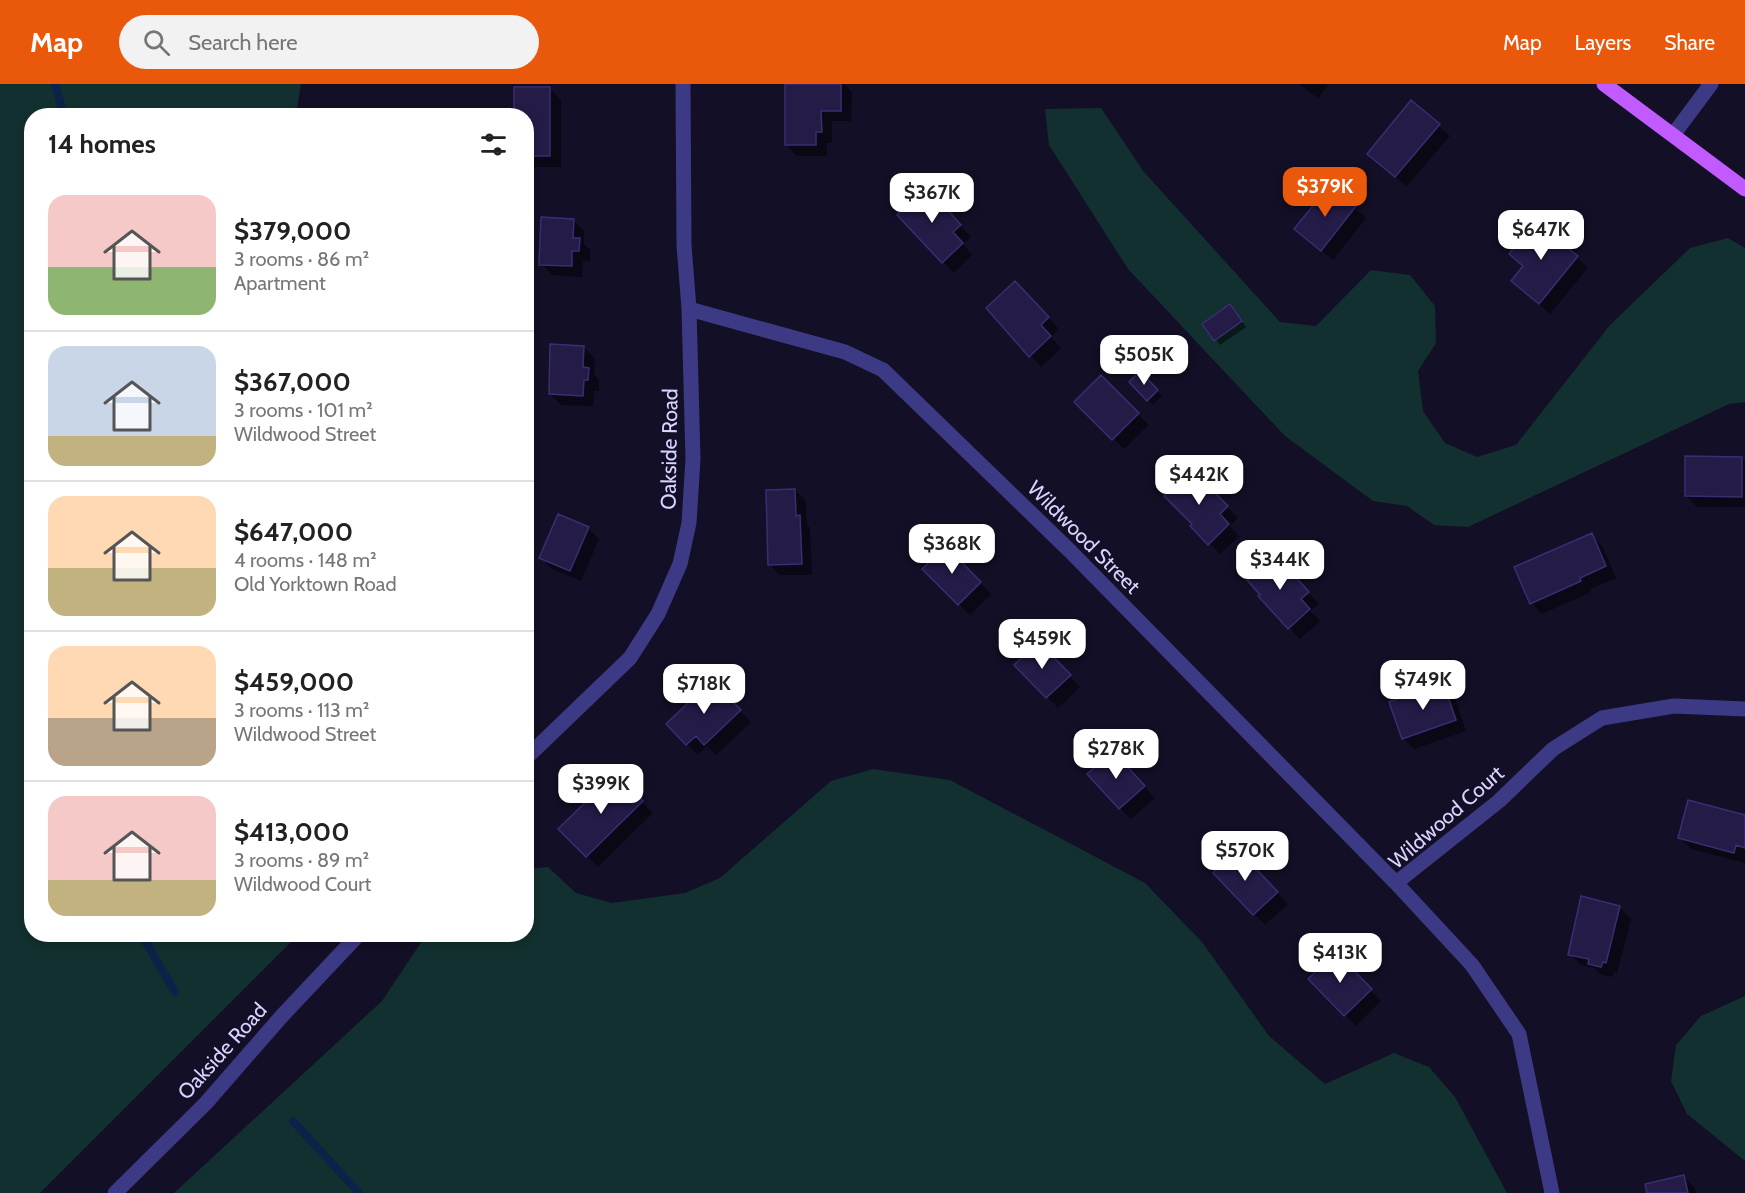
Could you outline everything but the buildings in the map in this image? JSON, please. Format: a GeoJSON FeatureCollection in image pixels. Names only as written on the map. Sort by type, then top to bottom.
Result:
{"type":"FeatureCollection","features":[{"type":"Feature","properties":{"kind":"main road"},"geometry":{"type":"LineString","coordinates":[[1604,84],[1745,189]]}},
{"type":"Feature","properties":{"kind":"street","name":"Oakside Road"},"geometry":{"type":"LineString","coordinates":[[534,750],[630,657],[658,614],[680,564],[689,523],[693,459],[689,309],[684,244],[683,84]]}},
{"type":"Feature","properties":{"kind":"street"},"geometry":{"type":"LineString","coordinates":[[1673,135],[1711,84]]}},
{"type":"Feature","properties":{"kind":"street","name":"Wildwood Street"},"geometry":{"type":"LineString","coordinates":[[689,309],[845,352],[883,370],[1069,550],[1396,883]]}},
{"type":"Feature","properties":{"kind":"street","name":"Wildwood Court"},"geometry":{"type":"LineString","coordinates":[[1552,1193],[1519,1034],[1472,965],[1396,883],[1499,801],[1553,749],[1602,718],[1674,706],[1745,709]]}},
{"type":"Feature","properties":{"kind":"street","name":"Oakside Road"},"geometry":{"type":"LineString","coordinates":[[115,1193],[206,1103],[281,1017],[351,942]]}},
{"type":"Feature","properties":{"kind":"green space"},"geometry":{"type":"Polygon","coordinates":[[[0,84],[301,84],[297,108],[24,108],[24,942],[291,942],[40,1193],[0,1193],[0,84]]]}},
{"type":"Feature","properties":{"kind":"green space"},"geometry":{"type":"Polygon","coordinates":[[[1101,108],[1144,172],[1280,322],[1316,326],[1371,270],[1410,275],[1435,306],[1436,343],[1418,371],[1423,411],[1445,443],[1477,457],[1516,445],[1610,325],[1690,248],[1728,238],[1745,248],[1745,402],[1729,404],[1468,527],[1434,525],[1407,506],[1373,501],[1285,436],[1128,269],[1049,145],[1045,109],[1101,108]]]}},
{"type":"Feature","properties":{"kind":"green space"},"geometry":{"type":"Polygon","coordinates":[[[873,769],[950,780],[1145,883],[1202,942],[1269,1036],[1325,1084],[1394,1053],[1429,1067],[1455,1097],[1507,1193],[174,1193],[382,1001],[421,942],[534,942],[534,868],[548,867],[576,893],[612,903],[685,893],[720,878],[831,781],[873,769]]]}},
{"type":"Feature","properties":{"kind":"green space"},"geometry":{"type":"Polygon","coordinates":[[[1745,996],[1745,1161],[1687,1114],[1671,1081],[1676,1045],[1701,1016],[1745,996]]]}},
{"type":"Feature","properties":{"kind":"waterway"},"geometry":{"type":"LineString","coordinates":[[55,84],[62,108]]}},
{"type":"Feature","properties":{"kind":"waterway"},"geometry":{"type":"LineString","coordinates":[[146,942],[175,992]]}},
{"type":"Feature","properties":{"kind":"waterway"},"geometry":{"type":"LineString","coordinates":[[293,1121],[359,1193]]}}]}
